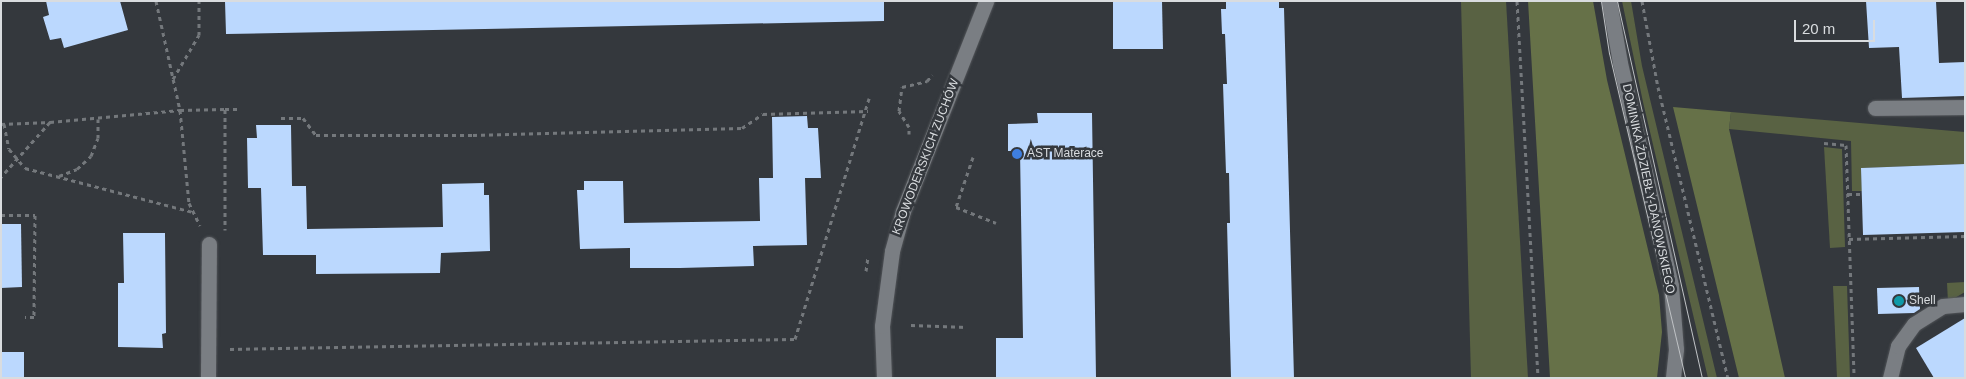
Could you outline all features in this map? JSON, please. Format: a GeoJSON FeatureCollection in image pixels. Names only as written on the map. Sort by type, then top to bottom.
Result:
{"type":"FeatureCollection","features":[{"type":"Feature","properties":{"kind":"street","name":"KROWODERSKICH ZUCHÓW"},"geometry":{"type":"LineString","coordinates":[[884,378],[882,326],[892,251],[903,211],[986,1]]}},
{"type":"Feature","properties":{"kind":"street","name":"DOMINIKA ŹDZIEBŁY-DANOWSKIEGO"},"geometry":{"type":"LineString","coordinates":[[1609,1],[1630,109],[1671,286],[1676,349],[1673,378]]}},
{"type":"Feature","properties":{"kind":"street"},"geometry":{"type":"LineString","coordinates":[[1875,108],[1965,107]]}},
{"type":"Feature","properties":{"kind":"street"},"geometry":{"type":"LineString","coordinates":[[208,378],[209,244]]}},
{"type":"Feature","properties":{"kind":"street"},"geometry":{"type":"LineString","coordinates":[[1890,378],[1898,346],[1914,324],[1942,306],[1965,304]]}},
{"type":"Feature","properties":{"kind":"path"},"geometry":{"type":"LineString","coordinates":[[156,1],[180,110],[189,202],[209,244]]}},
{"type":"Feature","properties":{"kind":"path"},"geometry":{"type":"LineString","coordinates":[[173,79],[199,35],[199,1]]}},
{"type":"Feature","properties":{"kind":"path"},"geometry":{"type":"LineString","coordinates":[[1516,1],[1538,378]]}},
{"type":"Feature","properties":{"kind":"path"},"geometry":{"type":"LineString","coordinates":[[1642,1],[1658,87],[1728,378]]}},
{"type":"Feature","properties":{"kind":"path"},"geometry":{"type":"LineString","coordinates":[[225,349],[795,339],[868,111],[869,98]]}},
{"type":"Feature","properties":{"kind":"path"},"geometry":{"type":"LineString","coordinates":[[225,109],[225,239]]}},
{"type":"Feature","properties":{"kind":"path"},"geometry":{"type":"LineString","coordinates":[[194,212],[25,168],[16,160],[5,138],[3,124],[98,119],[180,110],[242,109]]}},
{"type":"Feature","properties":{"kind":"path"},"geometry":{"type":"LineString","coordinates":[[281,118],[303,118],[316,135],[473,135],[742,128],[764,114],[868,111]]}},
{"type":"Feature","properties":{"kind":"path"},"geometry":{"type":"LineString","coordinates":[[58,176],[77,169],[90,156],[98,138],[98,119]]}},
{"type":"Feature","properties":{"kind":"path"},"geometry":{"type":"LineString","coordinates":[[1,177],[50,122]]}},
{"type":"Feature","properties":{"kind":"path"},"geometry":{"type":"LineString","coordinates":[[1824,143],[1846,145],[1854,378]]}},
{"type":"Feature","properties":{"kind":"path"},"geometry":{"type":"LineString","coordinates":[[973,157],[956,207],[996,223]]}},
{"type":"Feature","properties":{"kind":"path"},"geometry":{"type":"LineString","coordinates":[[1848,194],[1862,194]]}},
{"type":"Feature","properties":{"kind":"path"},"geometry":{"type":"LineString","coordinates":[[1,216],[35,215],[34,317],[25,317]]}},
{"type":"Feature","properties":{"kind":"path"},"geometry":{"type":"LineString","coordinates":[[1849,239],[1965,236]]}},
{"type":"Feature","properties":{"kind":"path"},"geometry":{"type":"LineString","coordinates":[[911,325],[967,327]]}},
{"type":"Feature","properties":{"kind":"green space"},"geometry":{"type":"Polygon","coordinates":[[[1461,1],[1506,1],[1528,378],[1471,378],[1461,1]]]}},
{"type":"Feature","properties":{"kind":"green space"},"geometry":{"type":"Polygon","coordinates":[[[1528,1],[1593,1],[1607,80],[1659,295],[1662,332],[1657,378],[1550,378],[1528,1]]]}},
{"type":"Feature","properties":{"kind":"green space"},"geometry":{"type":"Polygon","coordinates":[[[1622,1],[1631,1],[1642,66],[1717,378],[1708,378],[1643,102],[1622,1]]]}},
{"type":"Feature","properties":{"kind":"green space"},"geometry":{"type":"Polygon","coordinates":[[[1673,107],[1731,112],[1729,129],[1785,378],[1739,378],[1673,107]]]}},
{"type":"Feature","properties":{"kind":"green space"},"geometry":{"type":"Polygon","coordinates":[[[1731,112],[1965,132],[1965,164],[1861,168],[1862,191],[1852,191],[1851,141],[1729,129],[1731,112]]]}},
{"type":"Feature","properties":{"kind":"green space"},"geometry":{"type":"Polygon","coordinates":[[[1824,147],[1842,149],[1845,247],[1830,248],[1824,147]]]}},
{"type":"Feature","properties":{"kind":"green space"},"geometry":{"type":"Polygon","coordinates":[[[1965,282],[1965,292],[1948,302],[1947,283],[1965,282]]]}},
{"type":"Feature","properties":{"kind":"green space"},"geometry":{"type":"Polygon","coordinates":[[[1833,286],[1847,286],[1850,378],[1837,378],[1833,286]]]}},
{"type":"Feature","properties":{"kind":"building"},"geometry":{"type":"Polygon","coordinates":[[[46,1],[120,1],[128,30],[64,48],[61,38],[50,40],[43,17],[49,15],[46,1]]]}},
{"type":"Feature","properties":{"kind":"building"},"geometry":{"type":"Polygon","coordinates":[[[225,1],[884,1],[884,21],[226,34],[225,1]]]}},
{"type":"Feature","properties":{"kind":"building"},"geometry":{"type":"Polygon","coordinates":[[[1113,1],[1162,1],[1163,49],[1113,49],[1113,1]]]}},
{"type":"Feature","properties":{"kind":"building"},"geometry":{"type":"Polygon","coordinates":[[[1226,1],[1279,1],[1279,8],[1284,8],[1294,378],[1231,378],[1227,223],[1230,223],[1229,173],[1226,173],[1223,84],[1227,84],[1225,34],[1222,34],[1221,9],[1226,9],[1226,1]]]}},
{"type":"Feature","properties":{"kind":"building"},"geometry":{"type":"Polygon","coordinates":[[[1866,1],[1936,1],[1939,63],[1965,62],[1965,96],[1902,98],[1899,47],[1869,48],[1866,1]]]}},
{"type":"Feature","properties":{"kind":"building"},"geometry":{"type":"Polygon","coordinates":[[[1037,113],[1092,113],[1096,378],[996,378],[996,338],[1023,338],[1020,151],[1008,151],[1008,124],[1038,123],[1037,113]]]}},
{"type":"Feature","properties":{"kind":"building"},"geometry":{"type":"Polygon","coordinates":[[[807,116],[808,128],[818,128],[821,178],[805,178],[807,245],[753,246],[754,266],[680,268],[630,268],[630,248],[580,249],[577,190],[584,190],[584,181],[623,181],[624,223],[760,221],[759,178],[773,178],[772,117],[807,116]]]}},
{"type":"Feature","properties":{"kind":"building"},"geometry":{"type":"Polygon","coordinates":[[[256,125],[291,125],[292,186],[306,186],[307,229],[443,227],[442,184],[484,183],[484,195],[489,195],[490,251],[441,253],[440,273],[316,274],[316,255],[263,255],[261,188],[248,188],[247,138],[257,138],[256,125]]]}},
{"type":"Feature","properties":{"kind":"building"},"geometry":{"type":"Polygon","coordinates":[[[1965,164],[1965,232],[1863,235],[1861,168],[1965,164]]]}},
{"type":"Feature","properties":{"kind":"building"},"geometry":{"type":"Polygon","coordinates":[[[1,224],[21,224],[22,287],[1,288],[1,224]]]}},
{"type":"Feature","properties":{"kind":"building"},"geometry":{"type":"Polygon","coordinates":[[[123,233],[165,233],[166,333],[162,334],[163,348],[118,347],[118,283],[124,283],[123,233]]]}},
{"type":"Feature","properties":{"kind":"building","name":"Shell"},"geometry":{"type":"Polygon","coordinates":[[[1919,287],[1920,309],[1914,313],[1878,314],[1877,288],[1919,287]]]}},
{"type":"Feature","properties":{"kind":"building"},"geometry":{"type":"Polygon","coordinates":[[[1965,318],[1965,378],[1934,378],[1916,348],[1965,318]]]}},
{"type":"Feature","properties":{"kind":"building"},"geometry":{"type":"Polygon","coordinates":[[[1,352],[24,352],[24,378],[1,378],[1,352]]]}},
{"type":"Feature","properties":{"kind":"tram line"},"geometry":{"type":"LineString","coordinates":[[1601,1],[1609,53],[1685,378]]}},
{"type":"Feature","properties":{"kind":"tram line"},"geometry":{"type":"LineString","coordinates":[[1617,1],[1702,378]]}},
{"type":"Feature","properties":{"kind":"place","name":"AST Materace"},"geometry":{"type":"Point","coordinates":[1017,154]}},
{"type":"Feature","properties":{"kind":"place","name":"Shell"},"geometry":{"type":"Point","coordinates":[1899,301]}}]}
